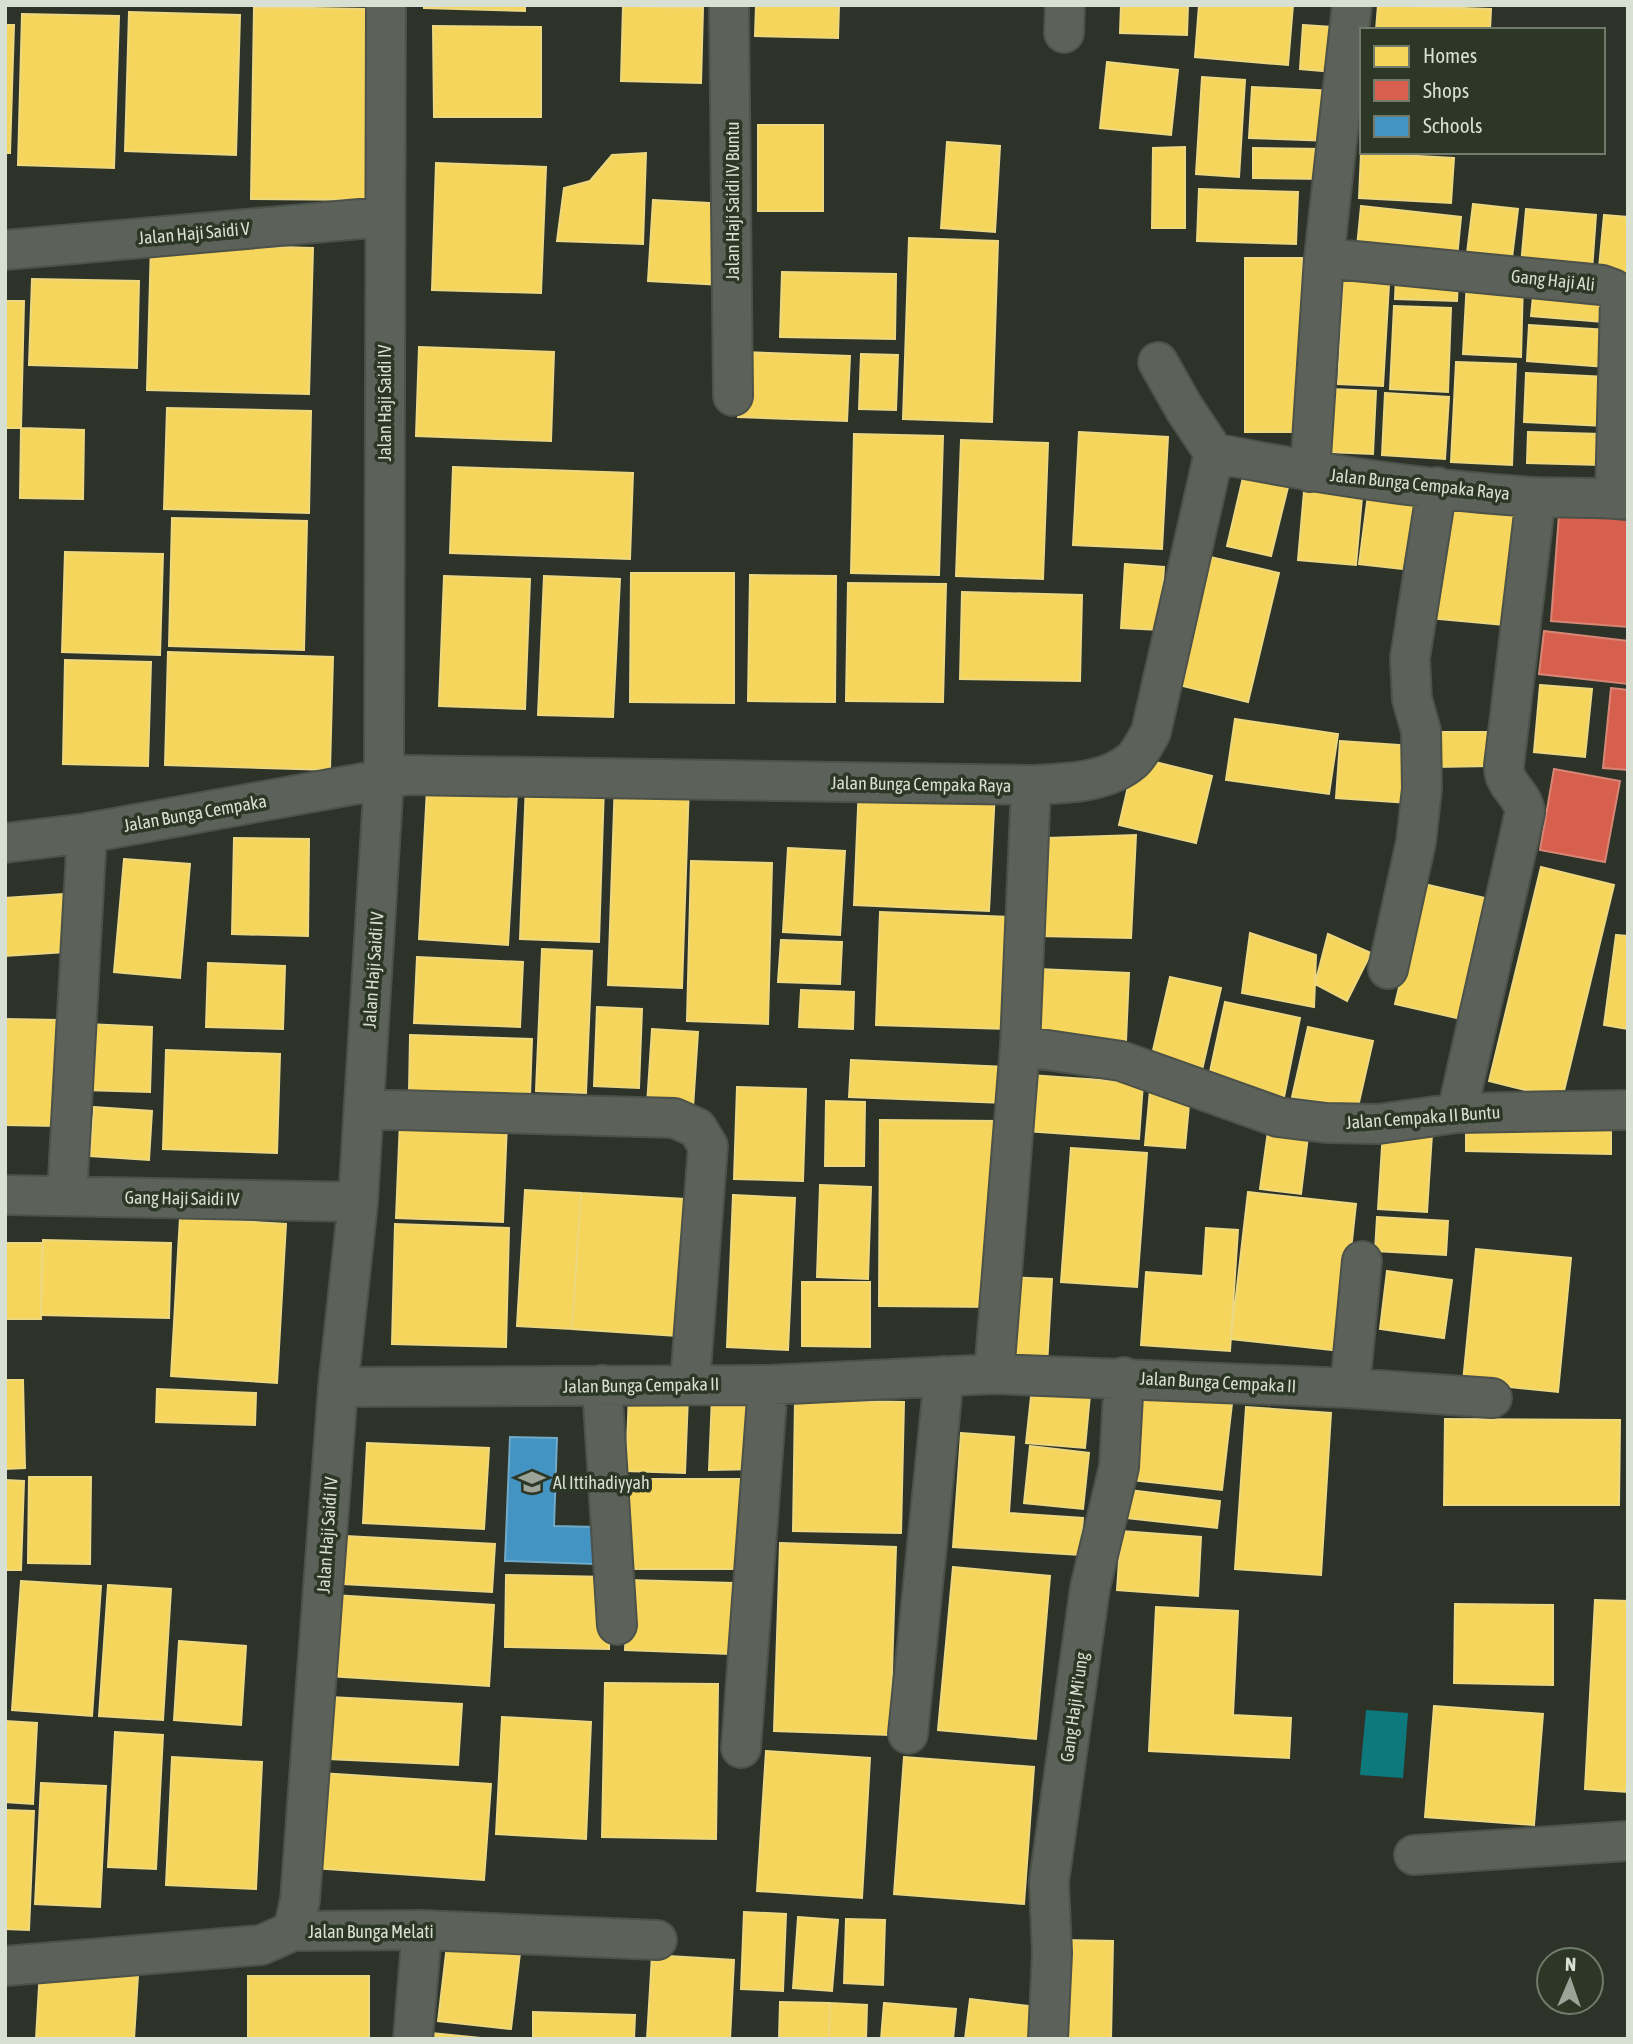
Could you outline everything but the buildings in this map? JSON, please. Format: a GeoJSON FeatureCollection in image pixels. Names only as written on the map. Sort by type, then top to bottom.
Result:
{"type":"FeatureCollection","features":[{"type":"Feature","properties":{"kind":"street","name":"Jalan Haji Saidi IV"},"geometry":{"type":"LineString","coordinates":[[293,1931],[300,1900],[338,1387],[358,1202],[384,778],[383,217],[386,5]]}},
{"type":"Feature","properties":{"kind":"street","name":"Jalan Haji Saidi IV Buntu"},"geometry":{"type":"LineString","coordinates":[[729,5],[733,396]]}},
{"type":"Feature","properties":{"kind":"street"},"geometry":{"type":"LineString","coordinates":[[1310,472],[1324,258],[1352,5]]}},
{"type":"Feature","properties":{"kind":"street","name":"Jalan Haji Saidi V"},"geometry":{"type":"LineString","coordinates":[[5,250],[383,217]]}},
{"type":"Feature","properties":{"kind":"street","name":"Gang Haji Ali"},"geometry":{"type":"LineString","coordinates":[[1324,258],[1602,285],[1613,289],[1619,300],[1621,499]]}},
{"type":"Feature","properties":{"kind":"street"},"geometry":{"type":"LineString","coordinates":[[1158,362],[1214,453]]}},
{"type":"Feature","properties":{"kind":"street","name":"Jalan Bunga Cempaka Raya"},"geometry":{"type":"LineString","coordinates":[[384,778],[407,775],[1031,785],[1076,782],[1115,773],[1135,759],[1151,732],[1214,453],[1310,472],[1437,487],[1536,497],[1621,499]]}},
{"type":"Feature","properties":{"kind":"street"},"geometry":{"type":"LineString","coordinates":[[1388,969],[1416,842],[1422,789],[1421,731],[1412,699],[1410,658],[1437,487]]}},
{"type":"Feature","properties":{"kind":"street"},"geometry":{"type":"LineString","coordinates":[[1457,1113],[1525,811],[1522,800],[1505,779],[1504,766],[1536,497]]}},
{"type":"Feature","properties":{"kind":"street","name":"Jalan Bunga Cempaka"},"geometry":{"type":"LineString","coordinates":[[5,843],[87,832],[384,778]]}},
{"type":"Feature","properties":{"kind":"street"},"geometry":{"type":"LineString","coordinates":[[994,1374],[1020,1046],[1031,785]]}},
{"type":"Feature","properties":{"kind":"street"},"geometry":{"type":"LineString","coordinates":[[67,1196],[87,832]]}},
{"type":"Feature","properties":{"kind":"street","name":"Jalan Cempaka II Buntu"},"geometry":{"type":"LineString","coordinates":[[1020,1046],[1121,1061],[1278,1117],[1377,1124],[1457,1113],[1628,1110]]}},
{"type":"Feature","properties":{"kind":"street"},"geometry":{"type":"LineString","coordinates":[[364,1110],[674,1118],[696,1128],[708,1146],[690,1383]]}},
{"type":"Feature","properties":{"kind":"street","name":"Gang Haji Saidi IV"},"geometry":{"type":"LineString","coordinates":[[5,1195],[358,1202]]}},
{"type":"Feature","properties":{"kind":"street"},"geometry":{"type":"LineString","coordinates":[[1350,1388],[1362,1261]]}},
{"type":"Feature","properties":{"kind":"street","name":"Jalan Bunga Cempaka II"},"geometry":{"type":"LineString","coordinates":[[338,1387],[690,1383],[768,1385],[994,1374],[1124,1377],[1492,1398]]}},
{"type":"Feature","properties":{"kind":"street"},"geometry":{"type":"LineString","coordinates":[[908,1734],[944,1376]]}},
{"type":"Feature","properties":{"kind":"street","name":"Gang Haji Mi'ung"},"geometry":{"type":"LineString","coordinates":[[1048,2039],[1052,1953],[1049,1882],[1090,1588],[1119,1467],[1124,1377]]}},
{"type":"Feature","properties":{"kind":"street"},"geometry":{"type":"LineString","coordinates":[[602,1385],[617,1625]]}},
{"type":"Feature","properties":{"kind":"street"},"geometry":{"type":"LineString","coordinates":[[741,1748],[768,1385]]}},
{"type":"Feature","properties":{"kind":"street"},"geometry":{"type":"LineString","coordinates":[[1414,1855],[1628,1841]]}},
{"type":"Feature","properties":{"kind":"street"},"geometry":{"type":"LineString","coordinates":[[413,2039],[422,1930]]}},
{"type":"Feature","properties":{"kind":"street","name":"Jalan Bunga Melati"},"geometry":{"type":"LineString","coordinates":[[5,1966],[261,1945],[293,1931],[422,1930],[656,1940]]}},
{"type":"Feature","properties":{"kind":"water"},"geometry":{"type":"Polygon","coordinates":[[[1366,1710],[1408,1713],[1403,1778],[1360,1775],[1366,1710]]]}},
{"type":"Feature","properties":{"kind":"place","name":"Al Ittihadiyyah"},"geometry":{"type":"Point","coordinates":[532,1482]}}]}
